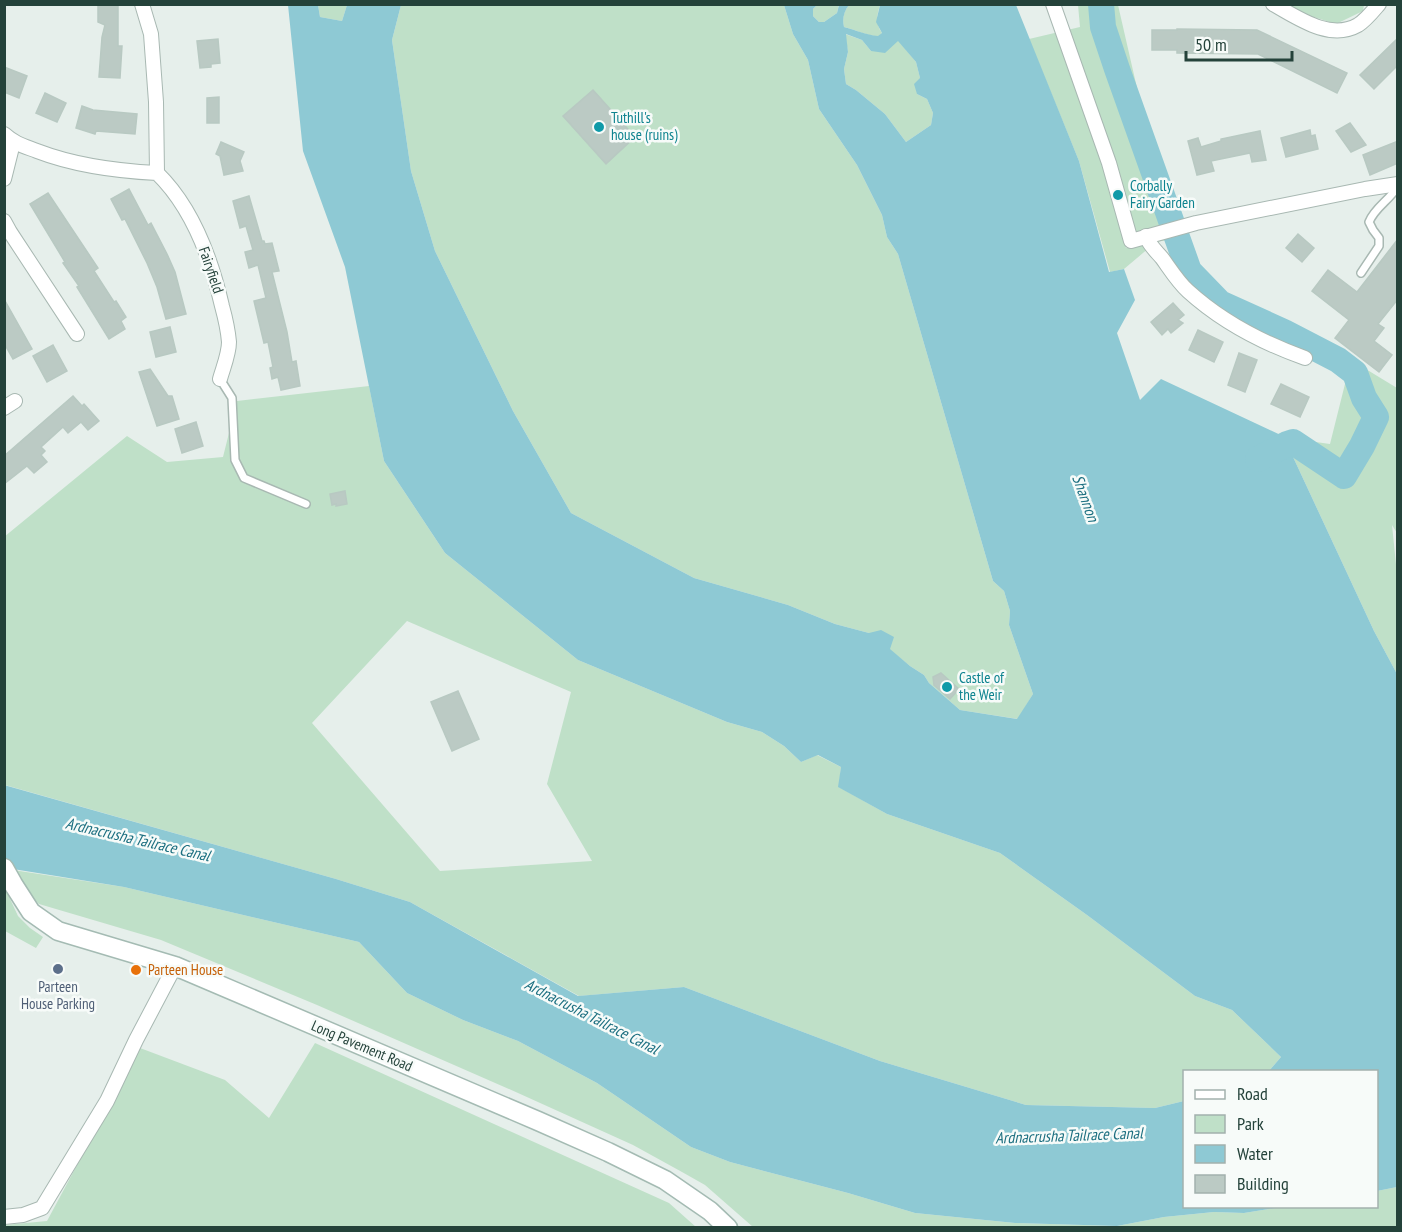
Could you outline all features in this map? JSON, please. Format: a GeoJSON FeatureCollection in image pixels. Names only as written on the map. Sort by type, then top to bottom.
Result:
{"type":"FeatureCollection","features":[{"type":"Feature","properties":{"kind":"main road","name":"Long Pavement Road"},"geometry":{"type":"LineString","coordinates":[[4,868],[31,912],[58,931],[175,966],[609,1152],[665,1180],[710,1211],[728,1227]]}},
{"type":"Feature","properties":{"kind":"street"},"geometry":{"type":"LineString","coordinates":[[4,179],[9,138],[52,157],[90,166],[157,173],[156,102],[151,34],[142,4]]}},
{"type":"Feature","properties":{"kind":"street"},"geometry":{"type":"LineString","coordinates":[[1053,4],[1109,164],[1131,241],[1196,223],[1365,189],[1398,185]]}},
{"type":"Feature","properties":{"kind":"street"},"geometry":{"type":"LineString","coordinates":[[1273,4],[1308,23],[1338,32],[1359,24],[1379,4]]}},
{"type":"Feature","properties":{"kind":"street","name":"Fairyfield"},"geometry":{"type":"LineString","coordinates":[[157,173],[182,203],[213,271],[229,345],[220,379]]}},
{"type":"Feature","properties":{"kind":"street"},"geometry":{"type":"LineString","coordinates":[[4,221],[77,334]]}},
{"type":"Feature","properties":{"kind":"street"},"geometry":{"type":"LineString","coordinates":[[1146,236],[1148,242],[1186,290],[1220,316],[1279,349],[1305,358]]}},
{"type":"Feature","properties":{"kind":"street"},"geometry":{"type":"LineString","coordinates":[[4,1217],[23,1215],[42,1208],[107,1101],[175,966]]}},
{"type":"Feature","properties":{"kind":"lane"},"geometry":{"type":"LineString","coordinates":[[1361,273],[1379,246],[1379,238],[1369,222],[1372,214],[1394,193],[1398,185]]}},
{"type":"Feature","properties":{"kind":"lane"},"geometry":{"type":"LineString","coordinates":[[220,379],[232,398],[235,460],[244,478],[306,504]]}},
{"type":"Feature","properties":{"kind":"green space"},"geometry":{"type":"Polygon","coordinates":[[[839,4],[837,13],[824,22],[819,22],[813,16],[813,9],[817,5],[839,4]]]}},
{"type":"Feature","properties":{"kind":"green space"},"geometry":{"type":"Polygon","coordinates":[[[318,5],[347,5],[342,21],[320,17],[318,5]]]}},
{"type":"Feature","properties":{"kind":"green space"},"geometry":{"type":"Polygon","coordinates":[[[401,5],[784,5],[793,34],[808,60],[819,109],[857,165],[882,215],[887,237],[898,254],[993,581],[1004,591],[1010,611],[1009,625],[1033,694],[1018,719],[960,710],[929,683],[924,675],[869,633],[835,624],[788,605],[694,578],[571,513],[513,411],[435,251],[411,171],[392,40],[401,5]]]}},
{"type":"Feature","properties":{"kind":"green space"},"geometry":{"type":"Polygon","coordinates":[[[849,5],[880,5],[877,15],[882,33],[879,37],[844,27],[844,15],[849,5]]]}},
{"type":"Feature","properties":{"kind":"green space"},"geometry":{"type":"Polygon","coordinates":[[[1078,5],[1118,5],[1148,136],[1186,237],[1156,242],[1124,269],[1110,272],[1079,161],[1029,39],[1080,27],[1078,5]],[[1111,153],[1102,156],[1126,248],[1156,242],[1135,234],[1124,190],[1111,153]]]}},
{"type":"Feature","properties":{"kind":"green space"},"geometry":{"type":"Polygon","coordinates":[[[1290,5],[1364,5],[1363,11],[1336,24],[1301,13],[1290,5]]]}},
{"type":"Feature","properties":{"kind":"green space"},"geometry":{"type":"Polygon","coordinates":[[[845,34],[862,40],[871,51],[898,40],[916,62],[920,78],[917,94],[927,99],[933,113],[931,125],[906,142],[885,114],[846,84],[844,69],[848,52],[845,34]]]}},
{"type":"Feature","properties":{"kind":"green space"},"geometry":{"type":"Polygon","coordinates":[[[1351,360],[1397,388],[1397,533],[1392,525],[1398,584],[1397,674],[1374,631],[1287,444],[1287,438],[1330,444],[1351,360]]]}},
{"type":"Feature","properties":{"kind":"green space"},"geometry":{"type":"Polygon","coordinates":[[[369,386],[384,461],[445,553],[578,660],[727,722],[762,732],[784,746],[801,762],[817,755],[841,767],[839,787],[887,814],[1000,853],[1195,996],[1232,1010],[1281,1057],[1270,1070],[1183,1070],[1183,1101],[1155,1108],[1026,1105],[880,1061],[684,987],[579,996],[410,902],[5,785],[4,537],[127,436],[167,462],[223,457],[237,401],[369,386]],[[407,621],[312,723],[440,871],[592,861],[547,784],[571,692],[407,621]]]}},
{"type":"Feature","properties":{"kind":"green space"},"geometry":{"type":"Polygon","coordinates":[[[13,870],[124,887],[359,942],[407,993],[463,1020],[518,1041],[597,1083],[691,1147],[730,1162],[915,1213],[1015,1223],[1117,1226],[1164,1217],[1214,1212],[1244,1213],[1276,1208],[1378,1208],[1378,1191],[1397,1187],[1397,1227],[753,1227],[705,1185],[633,1145],[317,1005],[161,940],[39,904],[24,889],[13,870]]]}},
{"type":"Feature","properties":{"kind":"green space"},"geometry":{"type":"Polygon","coordinates":[[[4,886],[18,916],[43,937],[36,948],[5,931],[4,886]]]}},
{"type":"Feature","properties":{"kind":"green space"},"geometry":{"type":"Polygon","coordinates":[[[315,1043],[669,1203],[696,1227],[5,1228],[5,1225],[47,1221],[140,1048],[225,1080],[269,1118],[315,1043]]]}},
{"type":"Feature","properties":{"kind":"water","name":"Shannon"},"geometry":{"type":"Polygon","coordinates":[[[288,5],[318,5],[320,17],[342,21],[347,5],[401,5],[392,40],[411,171],[435,251],[513,411],[571,513],[694,578],[788,605],[835,624],[869,633],[881,630],[894,637],[890,649],[924,675],[929,683],[960,710],[1017,719],[1033,694],[1009,625],[1010,611],[1004,591],[993,581],[898,254],[887,237],[882,215],[857,165],[819,109],[808,60],[793,34],[784,5],[817,5],[813,9],[813,16],[819,22],[824,22],[837,13],[839,5],[849,5],[844,15],[844,27],[878,36],[882,33],[876,22],[880,5],[1016,5],[1079,161],[1109,272],[1124,269],[1135,300],[1117,333],[1140,400],[1161,379],[1287,438],[1287,444],[1374,631],[1397,674],[1397,1187],[1378,1191],[1378,1070],[1270,1070],[1281,1057],[1232,1010],[1195,996],[1000,853],[887,814],[838,787],[841,767],[818,755],[801,762],[784,746],[762,732],[727,722],[578,660],[445,553],[384,461],[345,267],[303,151],[288,5]],[[846,34],[848,52],[844,69],[846,84],[885,114],[906,142],[931,125],[933,113],[927,99],[917,94],[914,84],[920,78],[916,62],[898,41],[885,53],[871,51],[862,40],[846,34]]]}},
{"type":"Feature","properties":{"kind":"water","name":"Ardnacrusha Tailrace Canal"},"geometry":{"type":"Polygon","coordinates":[[[4,785],[410,902],[578,996],[684,987],[880,1061],[1026,1105],[1155,1108],[1183,1101],[1183,1208],[1276,1208],[1244,1213],[1214,1212],[1164,1217],[1117,1226],[1015,1223],[915,1213],[730,1162],[691,1147],[597,1083],[518,1041],[463,1020],[407,993],[359,942],[124,887],[13,869],[5,870],[4,785]]]}},
{"type":"Feature","properties":{"kind":"building"},"geometry":{"type":"Polygon","coordinates":[[[98,4],[118,4],[118,46],[122,46],[120,78],[99,77],[105,25],[98,22],[98,4]]]}},
{"type":"Feature","properties":{"kind":"building"},"geometry":{"type":"Polygon","coordinates":[[[1152,30],[1257,30],[1347,73],[1337,93],[1258,54],[1177,53],[1177,50],[1152,50],[1152,30]]]}},
{"type":"Feature","properties":{"kind":"building"},"geometry":{"type":"Polygon","coordinates":[[[1398,38],[1398,65],[1374,89],[1360,75],[1398,38]]]}},
{"type":"Feature","properties":{"kind":"building"},"geometry":{"type":"Polygon","coordinates":[[[218,39],[220,63],[200,68],[197,41],[218,39]]]}},
{"type":"Feature","properties":{"kind":"building"},"geometry":{"type":"Polygon","coordinates":[[[4,67],[27,76],[19,98],[4,92],[4,67]]]}},
{"type":"Feature","properties":{"kind":"building","name":"Tuthill's house (ruins)"},"geometry":{"type":"Polygon","coordinates":[[[593,90],[635,137],[606,164],[563,116],[593,90]]]}},
{"type":"Feature","properties":{"kind":"building"},"geometry":{"type":"Polygon","coordinates":[[[45,93],[66,103],[57,122],[36,113],[45,93]]]}},
{"type":"Feature","properties":{"kind":"building"},"geometry":{"type":"Polygon","coordinates":[[[219,97],[219,123],[207,123],[207,98],[219,97]]]}},
{"type":"Feature","properties":{"kind":"building"},"geometry":{"type":"Polygon","coordinates":[[[82,106],[93,110],[137,114],[135,134],[96,131],[95,134],[76,128],[82,106]]]}},
{"type":"Feature","properties":{"kind":"building"},"geometry":{"type":"Polygon","coordinates":[[[1350,123],[1366,145],[1351,152],[1336,131],[1350,123]]]}},
{"type":"Feature","properties":{"kind":"building"},"geometry":{"type":"Polygon","coordinates":[[[1310,130],[1311,136],[1315,135],[1318,149],[1286,157],[1281,138],[1310,130]]]}},
{"type":"Feature","properties":{"kind":"building"},"geometry":{"type":"Polygon","coordinates":[[[1260,131],[1266,160],[1252,162],[1250,153],[1211,161],[1214,171],[1197,175],[1188,141],[1198,138],[1201,147],[1221,141],[1221,139],[1260,131]]]}},
{"type":"Feature","properties":{"kind":"building"},"geometry":{"type":"Polygon","coordinates":[[[1398,141],[1398,163],[1370,175],[1363,155],[1398,141]]]}},
{"type":"Feature","properties":{"kind":"building"},"geometry":{"type":"Polygon","coordinates":[[[221,142],[244,152],[240,161],[243,171],[224,175],[220,156],[216,154],[221,142]]]}},
{"type":"Feature","properties":{"kind":"building"},"geometry":{"type":"Polygon","coordinates":[[[129,189],[148,225],[151,223],[167,254],[175,272],[186,314],[166,319],[147,263],[125,219],[122,220],[111,199],[129,189]]]}},
{"type":"Feature","properties":{"kind":"building"},"geometry":{"type":"Polygon","coordinates":[[[48,193],[98,268],[94,271],[126,317],[121,321],[125,329],[109,339],[30,204],[48,193]]]}},
{"type":"Feature","properties":{"kind":"building"},"geometry":{"type":"Polygon","coordinates":[[[249,196],[262,241],[265,244],[272,243],[279,271],[272,272],[292,362],[296,361],[300,386],[281,390],[278,377],[272,379],[270,368],[273,367],[268,342],[264,343],[254,301],[266,298],[258,265],[249,268],[245,252],[253,250],[246,226],[240,228],[233,201],[249,196]]]}},
{"type":"Feature","properties":{"kind":"building"},"geometry":{"type":"Polygon","coordinates":[[[1298,234],[1314,248],[1302,262],[1286,248],[1298,234]]]}},
{"type":"Feature","properties":{"kind":"building"},"geometry":{"type":"Polygon","coordinates":[[[1398,239],[1398,299],[1378,324],[1384,328],[1374,341],[1392,355],[1379,372],[1335,338],[1349,320],[1312,291],[1328,270],[1357,292],[1398,239]]]}},
{"type":"Feature","properties":{"kind":"building"},"geometry":{"type":"Polygon","coordinates":[[[4,299],[32,349],[13,359],[4,343],[4,299]]]}},
{"type":"Feature","properties":{"kind":"building"},"geometry":{"type":"Polygon","coordinates":[[[1173,303],[1184,315],[1178,320],[1183,323],[1171,333],[1168,329],[1162,335],[1151,322],[1173,303]]]}},
{"type":"Feature","properties":{"kind":"building"},"geometry":{"type":"Polygon","coordinates":[[[170,327],[176,352],[156,357],[150,332],[170,327]]]}},
{"type":"Feature","properties":{"kind":"building"},"geometry":{"type":"Polygon","coordinates":[[[1198,330],[1223,342],[1214,362],[1189,350],[1198,330]]]}},
{"type":"Feature","properties":{"kind":"building"},"geometry":{"type":"Polygon","coordinates":[[[53,345],[67,371],[47,382],[33,356],[53,345]]]}},
{"type":"Feature","properties":{"kind":"building"},"geometry":{"type":"Polygon","coordinates":[[[1239,353],[1257,360],[1245,392],[1228,385],[1239,353]]]}},
{"type":"Feature","properties":{"kind":"building"},"geometry":{"type":"Polygon","coordinates":[[[150,369],[168,396],[172,396],[179,419],[157,426],[139,372],[150,369]]]}},
{"type":"Feature","properties":{"kind":"building"},"geometry":{"type":"Polygon","coordinates":[[[1281,384],[1309,397],[1300,417],[1271,404],[1281,384]]]}},
{"type":"Feature","properties":{"kind":"building"},"geometry":{"type":"Polygon","coordinates":[[[73,396],[82,406],[84,404],[99,421],[88,430],[81,422],[68,433],[63,427],[41,447],[45,451],[41,455],[47,462],[34,473],[27,466],[4,484],[4,456],[73,396]]]}},
{"type":"Feature","properties":{"kind":"building"},"geometry":{"type":"Polygon","coordinates":[[[196,422],[203,446],[182,453],[175,429],[196,422]]]}},
{"type":"Feature","properties":{"kind":"building"},"geometry":{"type":"Polygon","coordinates":[[[345,491],[347,504],[332,505],[330,494],[345,491]]]}},
{"type":"Feature","properties":{"kind":"building","name":"Castle of the Weir"},"geometry":{"type":"Polygon","coordinates":[[[941,673],[959,689],[950,699],[934,685],[933,677],[941,673]]]}},
{"type":"Feature","properties":{"kind":"building"},"geometry":{"type":"Polygon","coordinates":[[[458,691],[479,739],[452,751],[431,702],[458,691]]]}},
{"type":"Feature","properties":{"kind":"waterway"},"geometry":{"type":"LineString","coordinates":[[1101,4],[1103,27],[1189,271],[1220,303],[1284,332],[1338,360],[1355,373],[1364,398],[1376,417],[1344,476],[1293,442],[1258,459]]}},
{"type":"Feature","properties":{"kind":"place","name":"Tuthill's house (ruins)"},"geometry":{"type":"Point","coordinates":[599,127]}},
{"type":"Feature","properties":{"kind":"place","name":"Corbally Fairy Garden"},"geometry":{"type":"Point","coordinates":[1118,195]}},
{"type":"Feature","properties":{"kind":"place","name":"Castle of the Weir"},"geometry":{"type":"Point","coordinates":[947,687]}},
{"type":"Feature","properties":{"kind":"place","name":"Parteen House Parking"},"geometry":{"type":"Point","coordinates":[58,969]}},
{"type":"Feature","properties":{"kind":"place","name":"Parteen House"},"geometry":{"type":"Point","coordinates":[136,970]}}]}
